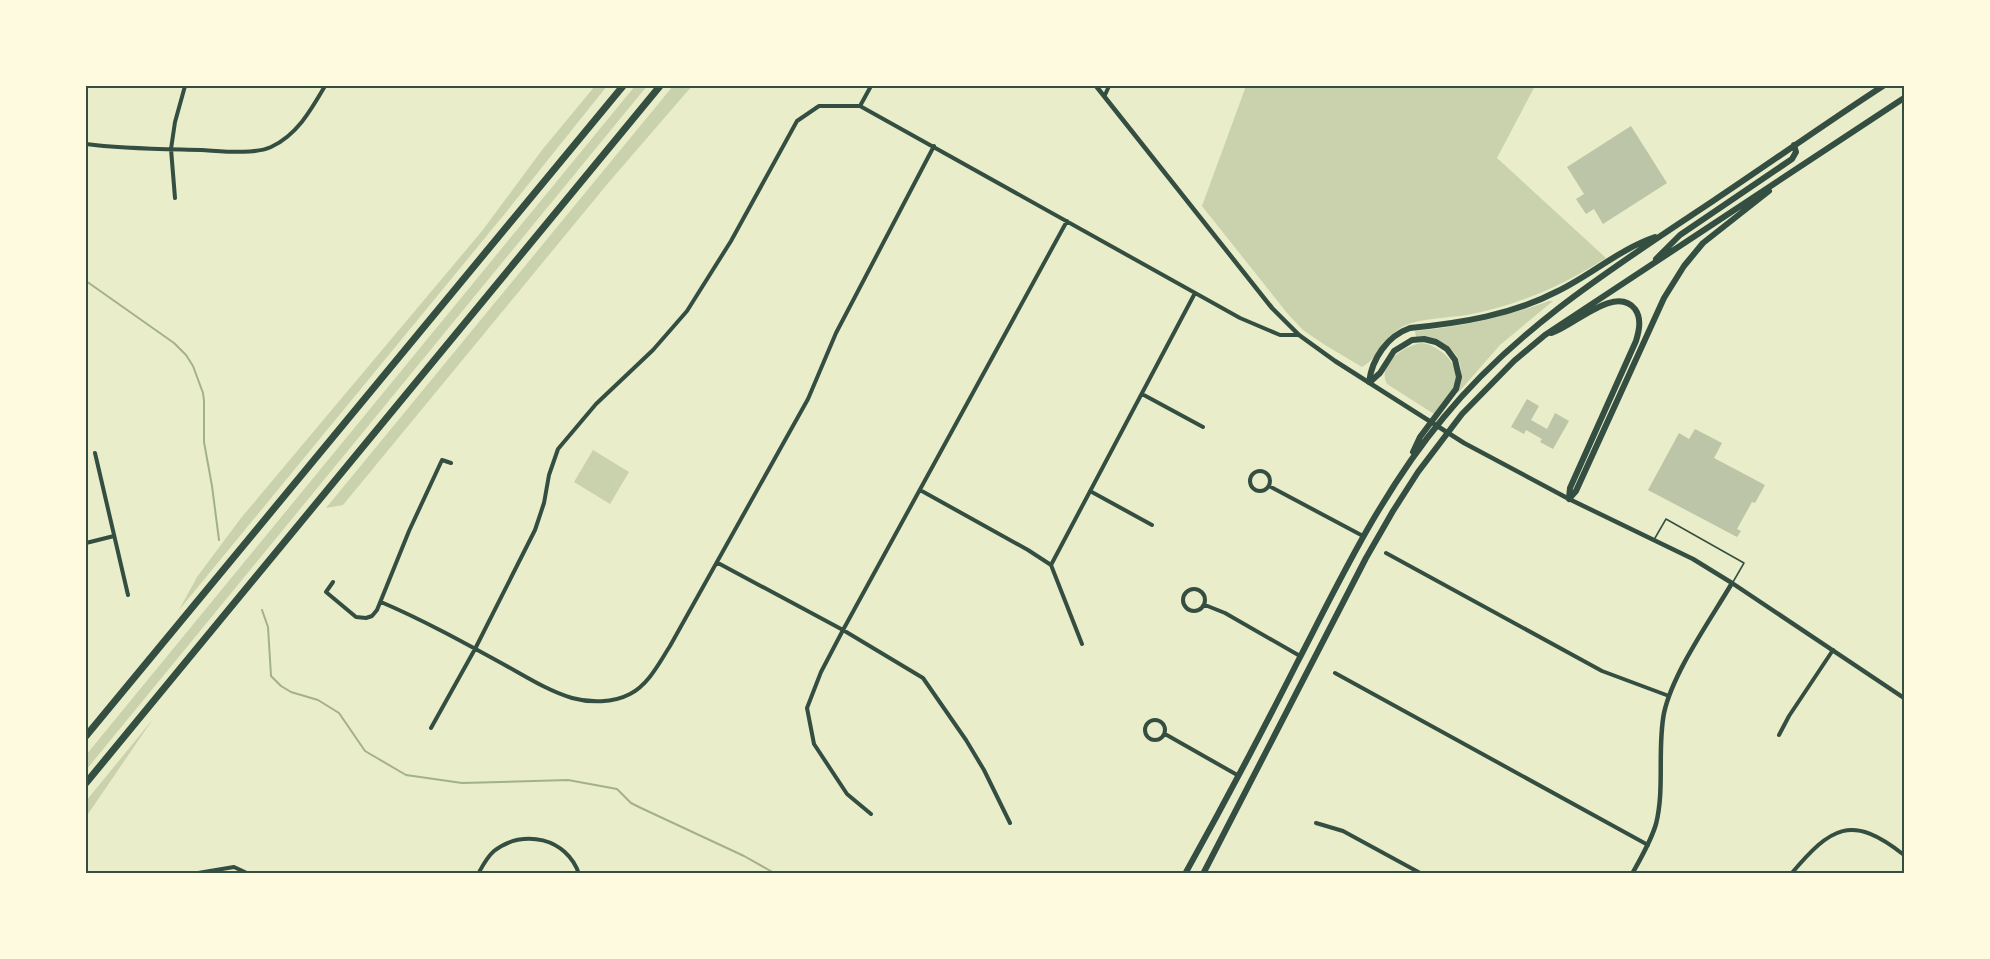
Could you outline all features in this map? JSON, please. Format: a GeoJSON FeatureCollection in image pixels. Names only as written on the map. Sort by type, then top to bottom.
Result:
{"type":"FeatureCollection","features":[{"type":"Feature","properties":{"kind":"highway"},"geometry":{"type":"LineString","coordinates":[[86,736],[623,86]]}},
{"type":"Feature","properties":{"kind":"highway"},"geometry":{"type":"LineString","coordinates":[[86,783],[660,86]]}},
{"type":"Feature","properties":{"kind":"main road"},"geometry":{"type":"LineString","coordinates":[[1185,873],[1239,776],[1363,536],[1407,465],[1467,390],[1523,336],[1553,311],[1664,233],[1883,86]]}},
{"type":"Feature","properties":{"kind":"main road"},"geometry":{"type":"LineString","coordinates":[[1203,873],[1366,558],[1418,472],[1462,414],[1501,374],[1545,335],[1905,98]]}},
{"type":"Feature","properties":{"kind":"main road"},"geometry":{"type":"LineString","coordinates":[[1652,264],[1680,235],[1792,159],[1797,150],[1794,145]]}},
{"type":"Feature","properties":{"kind":"main road"},"geometry":{"type":"LineString","coordinates":[[1569,499],[1576,491],[1664,298],[1674,281],[1703,243],[1755,204],[1783,178]]}},
{"type":"Feature","properties":{"kind":"main road"},"geometry":{"type":"LineString","coordinates":[[1369,382],[1371,368],[1385,346],[1399,333],[1410,328],[1491,316],[1536,302],[1592,273],[1640,242],[1664,233]]}},
{"type":"Feature","properties":{"kind":"main road"},"geometry":{"type":"LineString","coordinates":[[1545,335],[1562,330],[1595,309],[1613,301],[1623,301],[1630,305],[1636,310],[1639,321],[1636,341],[1570,488],[1569,499]]}},
{"type":"Feature","properties":{"kind":"main road"},"geometry":{"type":"LineString","coordinates":[[1369,382],[1380,373],[1394,351],[1405,343],[1418,339],[1430,340],[1442,346],[1451,354],[1457,365],[1459,377],[1456,389],[1420,437],[1407,465]]}},
{"type":"Feature","properties":{"kind":"street"},"geometry":{"type":"LineString","coordinates":[[175,198],[171,150],[175,122],[185,86]]}},
{"type":"Feature","properties":{"kind":"street"},"geometry":{"type":"LineString","coordinates":[[86,144],[171,150],[248,151],[271,147],[302,123],[325,86]]}},
{"type":"Feature","properties":{"kind":"street"},"geometry":{"type":"LineString","coordinates":[[860,106],[871,86]]}},
{"type":"Feature","properties":{"kind":"street"},"geometry":{"type":"LineString","coordinates":[[1096,86],[1272,308],[1299,335],[1464,443],[1569,499],[1693,559],[1905,698]]}},
{"type":"Feature","properties":{"kind":"street"},"geometry":{"type":"LineString","coordinates":[[1105,95],[1109,86]]}},
{"type":"Feature","properties":{"kind":"street"},"geometry":{"type":"LineString","coordinates":[[431,728],[475,649],[535,530],[558,449],[596,404],[653,350],[687,311],[731,241],[797,121],[819,106],[860,106],[1259,327],[1280,335],[1299,335]]}},
{"type":"Feature","properties":{"kind":"street"},"geometry":{"type":"LineString","coordinates":[[381,602],[432,625],[570,698],[605,701],[628,695],[645,683],[654,672],[718,563],[808,399],[836,333],[934,146]]}},
{"type":"Feature","properties":{"kind":"street"},"geometry":{"type":"LineString","coordinates":[[872,814],[847,794],[814,744],[807,708],[843,630],[1067,221]]}},
{"type":"Feature","properties":{"kind":"street"},"geometry":{"type":"LineString","coordinates":[[1051,566],[1195,293]]}},
{"type":"Feature","properties":{"kind":"street"},"geometry":{"type":"LineString","coordinates":[[1142,394],[1203,427]]}},
{"type":"Feature","properties":{"kind":"street"},"geometry":{"type":"LineString","coordinates":[[95,453],[128,596]]}},
{"type":"Feature","properties":{"kind":"street"},"geometry":{"type":"LineString","coordinates":[[333,582],[326,592],[356,617],[372,616],[381,602],[403,544],[442,460],[451,463]]}},
{"type":"Feature","properties":{"kind":"street"},"geometry":{"type":"LineString","coordinates":[[1260,471],[1266,473],[1270,478],[1269,486],[1262,491],[1256,490],[1250,483],[1251,476],[1260,471]]}},
{"type":"Feature","properties":{"kind":"street"},"geometry":{"type":"LineString","coordinates":[[1269,486],[1363,536]]}},
{"type":"Feature","properties":{"kind":"street"},"geometry":{"type":"LineString","coordinates":[[920,490],[1028,550],[1051,566],[1083,644]]}},
{"type":"Feature","properties":{"kind":"street"},"geometry":{"type":"LineString","coordinates":[[1090,491],[1152,525]]}},
{"type":"Feature","properties":{"kind":"street"},"geometry":{"type":"LineString","coordinates":[[86,543],[114,536]]}},
{"type":"Feature","properties":{"kind":"street"},"geometry":{"type":"LineString","coordinates":[[1386,553],[1602,671],[1669,696]]}},
{"type":"Feature","properties":{"kind":"street"},"geometry":{"type":"LineString","coordinates":[[718,563],[843,630],[923,678],[966,740],[1010,822]]}},
{"type":"Feature","properties":{"kind":"street"},"geometry":{"type":"LineString","coordinates":[[1632,873],[1656,823],[1662,726],[1669,696],[1678,676],[1732,583]]}},
{"type":"Feature","properties":{"kind":"street"},"geometry":{"type":"LineString","coordinates":[[1192,590],[1200,591],[1205,597],[1204,605],[1197,611],[1191,611],[1184,603],[1184,596],[1192,590]]}},
{"type":"Feature","properties":{"kind":"street"},"geometry":{"type":"LineString","coordinates":[[1204,605],[1225,613],[1301,656]]}},
{"type":"Feature","properties":{"kind":"street"},"geometry":{"type":"LineString","coordinates":[[1779,735],[1833,650]]}},
{"type":"Feature","properties":{"kind":"street"},"geometry":{"type":"LineString","coordinates":[[1335,673],[1647,845]]}},
{"type":"Feature","properties":{"kind":"street"},"geometry":{"type":"LineString","coordinates":[[1152,720],[1162,721],[1166,726],[1165,734],[1158,740],[1151,739],[1146,734],[1147,724],[1152,720]]}},
{"type":"Feature","properties":{"kind":"street"},"geometry":{"type":"LineString","coordinates":[[1165,734],[1239,776]]}},
{"type":"Feature","properties":{"kind":"street"},"geometry":{"type":"LineString","coordinates":[[1316,823],[1343,831],[1422,873]]}},
{"type":"Feature","properties":{"kind":"street"},"geometry":{"type":"LineString","coordinates":[[1791,873],[1824,839],[1848,830],[1874,834],[1905,855]]}},
{"type":"Feature","properties":{"kind":"street"},"geometry":{"type":"LineString","coordinates":[[478,873],[489,856],[500,847],[519,839],[530,838],[550,842],[566,851],[573,859],[579,873]]}},
{"type":"Feature","properties":{"kind":"street"},"geometry":{"type":"LineString","coordinates":[[192,873],[234,867],[249,873]]}},
{"type":"Feature","properties":{"kind":"lane"},"geometry":{"type":"LineString","coordinates":[[1654,540],[1666,519],[1744,564],[1732,583]]}},
{"type":"Feature","properties":{"kind":"green space"},"geometry":{"type":"Polygon","coordinates":[[[595,86],[607,86],[179,610],[197,577],[241,518],[482,231],[542,150],[595,86]]]}},
{"type":"Feature","properties":{"kind":"green space"},"geometry":{"type":"Polygon","coordinates":[[[635,86],[647,86],[86,770],[86,755],[635,86]]]}},
{"type":"Feature","properties":{"kind":"green space"},"geometry":{"type":"Polygon","coordinates":[[[673,86],[692,86],[609,182],[343,505],[326,508],[673,86]]]}},
{"type":"Feature","properties":{"kind":"green space"},"geometry":{"type":"Polygon","coordinates":[[[1246,86],[1535,86],[1497,158],[1606,258],[1556,286],[1522,300],[1486,311],[1426,320],[1404,326],[1397,330],[1373,358],[1362,367],[1303,330],[1202,206],[1246,86]]]}},
{"type":"Feature","properties":{"kind":"green space"},"geometry":{"type":"Polygon","coordinates":[[[1553,301],[1500,345],[1457,394],[1461,369],[1457,357],[1445,345],[1416,337],[1415,331],[1483,320],[1553,301]]]}},
{"type":"Feature","properties":{"kind":"green space"},"geometry":{"type":"Polygon","coordinates":[[[1422,343],[1443,353],[1453,365],[1455,372],[1454,387],[1434,414],[1387,384],[1385,377],[1385,369],[1394,357],[1408,347],[1422,343]]]}},
{"type":"Feature","properties":{"kind":"green space"},"geometry":{"type":"Polygon","coordinates":[[[593,450],[629,472],[610,504],[574,482],[593,450]]]}},
{"type":"Feature","properties":{"kind":"green space"},"geometry":{"type":"Polygon","coordinates":[[[153,719],[86,817],[86,801],[153,719]]]}},
{"type":"Feature","properties":{"kind":"building"},"geometry":{"type":"Polygon","coordinates":[[[1631,126],[1667,183],[1603,224],[1594,209],[1586,214],[1576,199],[1584,194],[1567,167],[1631,126]]]}},
{"type":"Feature","properties":{"kind":"building"},"geometry":{"type":"Polygon","coordinates":[[[1527,399],[1539,406],[1531,420],[1547,429],[1555,413],[1569,421],[1553,449],[1540,442],[1542,439],[1526,430],[1524,434],[1511,427],[1527,399]]]}},
{"type":"Feature","properties":{"kind":"building"},"geometry":{"type":"Polygon","coordinates":[[[1695,429],[1722,443],[1714,458],[1765,485],[1755,503],[1752,502],[1737,529],[1741,531],[1737,537],[1648,490],[1679,433],[1689,439],[1695,429]]]}},
{"type":"Feature","properties":{"kind":"waterway"},"geometry":{"type":"LineString","coordinates":[[86,281],[174,343],[193,366],[203,393],[204,442],[219,540]]}},
{"type":"Feature","properties":{"kind":"waterway"},"geometry":{"type":"LineString","coordinates":[[262,610],[268,627],[271,676],[291,692],[318,700],[339,713],[365,751],[406,775],[462,783],[568,780],[617,789],[631,803],[744,856],[776,874]]}},
{"type":"Feature","properties":{"kind":"waterway"},"geometry":{"type":"LineString","coordinates":[[1096,874],[1103,874]]}}]}
